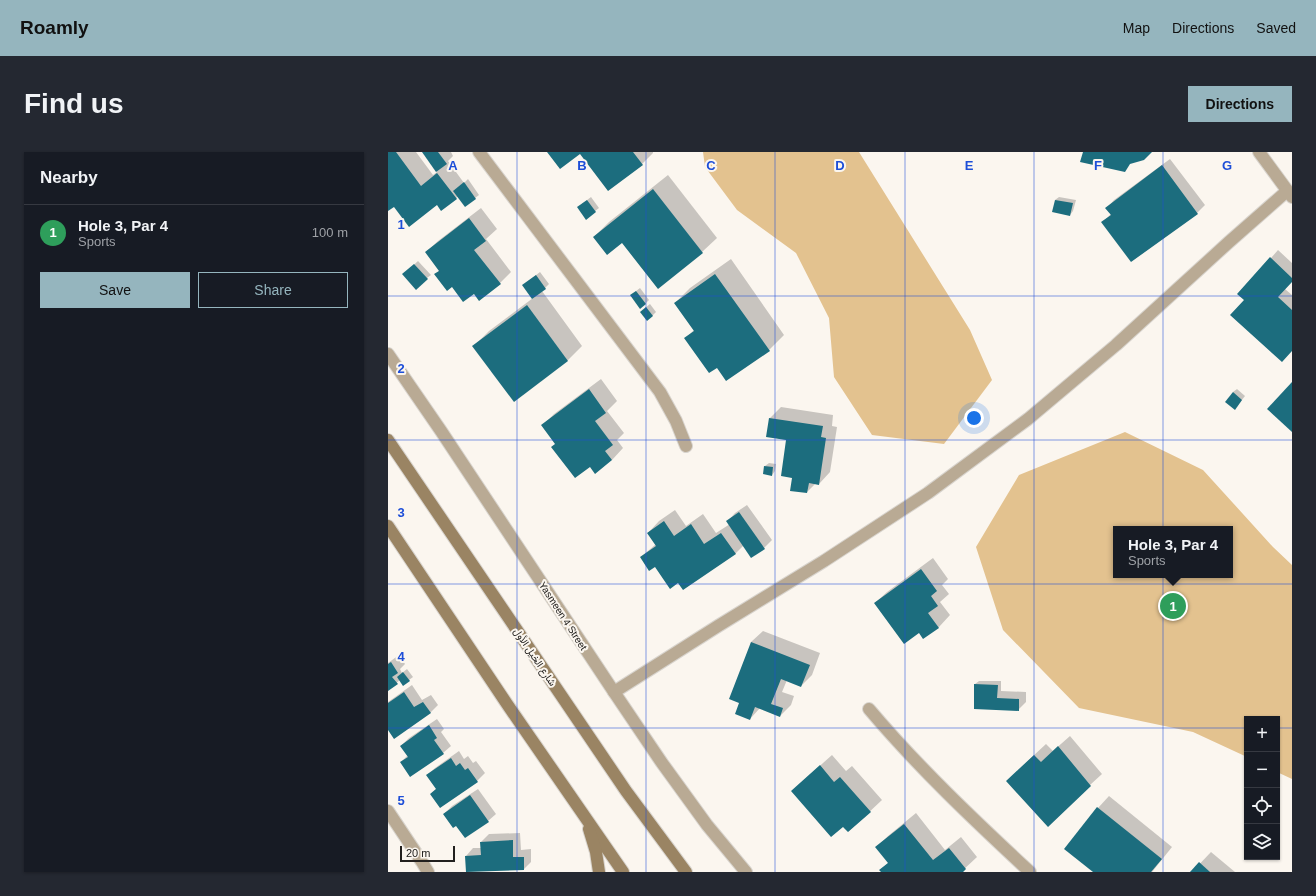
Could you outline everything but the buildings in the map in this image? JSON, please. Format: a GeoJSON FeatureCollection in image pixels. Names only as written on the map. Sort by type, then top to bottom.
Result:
{"type":"FeatureCollection","features":[{"type":"Feature","properties":{"kind":"main road","name":"شارع الخيل الأول"},"geometry":{"type":"LineString","coordinates":[[388,440],[618,778],[686,872]]}},
{"type":"Feature","properties":{"kind":"main road"},"geometry":{"type":"LineString","coordinates":[[388,526],[623,872]]}},
{"type":"Feature","properties":{"kind":"main road"},"geometry":{"type":"LineString","coordinates":[[586,818],[596,852],[599,872]]}},
{"type":"Feature","properties":{"kind":"street"},"geometry":{"type":"LineString","coordinates":[[479,152],[660,392],[676,421],[686,446]]}},
{"type":"Feature","properties":{"kind":"street"},"geometry":{"type":"LineString","coordinates":[[614,692],[844,548],[928,493],[1028,419],[1116,345],[1206,262],[1290,194],[1259,152]]}},
{"type":"Feature","properties":{"kind":"street","name":"Yasmeen 4 Street"},"geometry":{"type":"LineString","coordinates":[[388,354],[662,763],[702,819],[746,872]]}},
{"type":"Feature","properties":{"kind":"street"},"geometry":{"type":"LineString","coordinates":[[869,708],[895,739],[988,833],[1030,872]]}},
{"type":"Feature","properties":{"kind":"street"},"geometry":{"type":"LineString","coordinates":[[388,811],[428,872]]}},
{"type":"Feature","properties":{"kind":"shaded area"},"geometry":{"type":"Polygon","coordinates":[[[703,152],[859,152],[970,330],[992,380],[944,444],[872,435],[834,377],[829,318],[796,253],[737,210],[705,167],[703,152]]]}},
{"type":"Feature","properties":{"kind":"shaded area"},"geometry":{"type":"Polygon","coordinates":[[[1125,432],[1203,470],[1273,547],[1292,565],[1292,779],[1280,773],[1280,716],[1244,716],[1244,756],[1193,732],[1079,708],[1003,630],[976,547],[1019,475],[1125,432]]]}},
{"type":"Feature","properties":{"kind":"place","name":"Hole 3, Par 4"},"geometry":{"type":"Point","coordinates":[1173,606]}}]}
